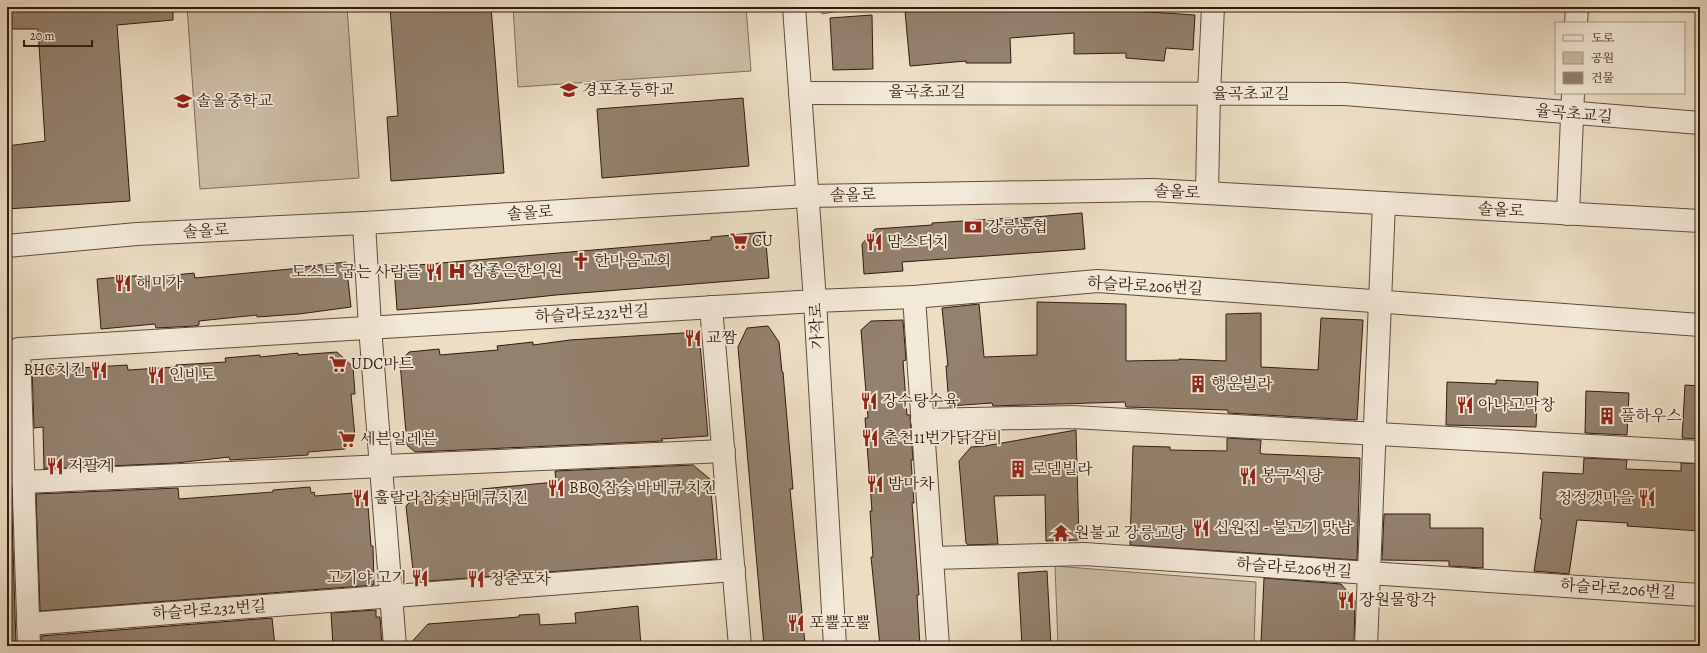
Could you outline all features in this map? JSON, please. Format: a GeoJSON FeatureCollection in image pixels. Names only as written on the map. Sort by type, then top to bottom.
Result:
{"type":"FeatureCollection","features":[{"type":"Feature","properties":{"kind":"street","name":"가작로"},"geometry":{"type":"LineString","coordinates":[[794,7],[815,301],[835,646]]}},
{"type":"Feature","properties":{"kind":"street"},"geometry":{"type":"LineString","coordinates":[[1207,193],[1209,93],[1213,7]]}},
{"type":"Feature","properties":{"kind":"street"},"geometry":{"type":"LineString","coordinates":[[1576,22],[1577,7]]}},
{"type":"Feature","properties":{"kind":"street","name":"율곡초교길"},"geometry":{"type":"LineString","coordinates":[[800,93],[1345,94],[1573,103],[1700,123]]}},
{"type":"Feature","properties":{"kind":"street"},"geometry":{"type":"LineString","coordinates":[[1568,214],[1573,103]]}},
{"type":"Feature","properties":{"kind":"street","name":"솔올로"},"geometry":{"type":"LineString","coordinates":[[7,246],[137,234],[364,223],[808,196],[1153,190],[1700,221]]}},
{"type":"Feature","properties":{"kind":"street","name":"하슬라로206번길"},"geometry":{"type":"LineString","coordinates":[[1366,646],[1384,203]]}},
{"type":"Feature","properties":{"kind":"street"},"geometry":{"type":"LineString","coordinates":[[364,223],[370,327],[395,646]]}},
{"type":"Feature","properties":{"kind":"street","name":"하슬라로206번길"},"geometry":{"type":"LineString","coordinates":[[815,301],[914,297],[1098,281],[1700,325]]}},
{"type":"Feature","properties":{"kind":"street"},"geometry":{"type":"LineString","coordinates":[[914,297],[938,646]]}},
{"type":"Feature","properties":{"kind":"street","name":"하슬라로232번길"},"geometry":{"type":"LineString","coordinates":[[23,482],[19,349],[815,301]]}},
{"type":"Feature","properties":{"kind":"street"},"geometry":{"type":"LineString","coordinates":[[711,307],[740,646]]}},
{"type":"Feature","properties":{"kind":"street"},"geometry":{"type":"LineString","coordinates":[[922,420],[1073,417],[1700,452]]}},
{"type":"Feature","properties":{"kind":"street"},"geometry":{"type":"LineString","coordinates":[[29,646],[23,482],[724,451]]}},
{"type":"Feature","properties":{"kind":"street","name":"하슬라로206번길"},"geometry":{"type":"LineString","coordinates":[[932,558],[1084,554],[1700,595]]}},
{"type":"Feature","properties":{"kind":"street","name":"하슬라로232번길"},"geometry":{"type":"LineString","coordinates":[[28,624],[734,570]]}},
{"type":"Feature","properties":{"kind":"green space"},"geometry":{"type":"Polygon","coordinates":[[[187,7],[347,7],[359,178],[200,189],[187,7]]]}},
{"type":"Feature","properties":{"kind":"green space"},"geometry":{"type":"Polygon","coordinates":[[[513,7],[746,7],[751,71],[518,87],[513,7]]]}},
{"type":"Feature","properties":{"kind":"green space"},"geometry":{"type":"Polygon","coordinates":[[[822,7],[861,7],[822,14],[822,7]]]}},
{"type":"Feature","properties":{"kind":"green space"},"geometry":{"type":"Polygon","coordinates":[[[1055,566],[1256,582],[1254,646],[1058,646],[1055,566]]]}},
{"type":"Feature","properties":{"kind":"building"},"geometry":{"type":"Polygon","coordinates":[[[7,7],[173,7],[173,20],[117,25],[130,201],[7,209],[7,146],[45,141],[38,29],[7,29],[7,7]]]}},
{"type":"Feature","properties":{"kind":"building"},"geometry":{"type":"Polygon","coordinates":[[[390,7],[491,7],[504,173],[391,181],[387,117],[398,116],[390,7]]]}},
{"type":"Feature","properties":{"kind":"building"},"geometry":{"type":"Polygon","coordinates":[[[931,7],[1115,7],[1116,10],[1195,15],[1193,50],[1166,48],[1164,61],[1126,58],[1126,53],[1074,54],[1074,33],[1010,38],[1011,63],[966,63],[966,61],[910,66],[905,11],[931,7]]]}},
{"type":"Feature","properties":{"kind":"building"},"geometry":{"type":"Polygon","coordinates":[[[872,15],[873,69],[833,70],[830,18],[872,15]]]}},
{"type":"Feature","properties":{"kind":"building"},"geometry":{"type":"Polygon","coordinates":[[[743,98],[749,166],[602,178],[597,109],[743,98]]]}},
{"type":"Feature","properties":{"kind":"building"},"geometry":{"type":"Polygon","coordinates":[[[1082,213],[1085,249],[902,262],[903,271],[864,274],[862,244],[875,229],[932,225],[932,223],[1082,213]]]}},
{"type":"Feature","properties":{"kind":"building"},"geometry":{"type":"Polygon","coordinates":[[[765,232],[769,278],[556,295],[397,310],[394,267],[711,240],[711,237],[765,232]]]}},
{"type":"Feature","properties":{"kind":"building"},"geometry":{"type":"Polygon","coordinates":[[[346,262],[351,307],[299,314],[257,317],[257,315],[199,321],[199,325],[195,326],[156,328],[155,324],[101,329],[97,279],[146,275],[146,278],[194,273],[195,278],[301,268],[346,262]]]}},
{"type":"Feature","properties":{"kind":"building"},"geometry":{"type":"Polygon","coordinates":[[[1037,302],[1126,304],[1126,361],[1179,359],[1226,361],[1226,314],[1261,313],[1261,367],[1318,370],[1321,318],[1363,320],[1357,420],[1228,413],[1228,410],[1126,407],[1125,402],[993,406],[992,403],[949,406],[946,366],[948,366],[942,308],[979,304],[984,357],[1037,355],[1037,302]]]}},
{"type":"Feature","properties":{"kind":"building"},"geometry":{"type":"Polygon","coordinates":[[[903,320],[906,360],[903,361],[907,415],[910,415],[913,460],[911,460],[914,503],[912,503],[919,595],[917,595],[920,646],[880,646],[871,557],[873,557],[870,511],[872,511],[865,418],[868,418],[861,330],[871,321],[903,320]]]}},
{"type":"Feature","properties":{"kind":"building"},"geometry":{"type":"Polygon","coordinates":[[[768,326],[779,342],[783,372],[793,489],[790,489],[805,644],[783,646],[764,646],[738,347],[747,328],[768,326]]]}},
{"type":"Feature","properties":{"kind":"building"},"geometry":{"type":"Polygon","coordinates":[[[699,332],[708,436],[661,439],[663,441],[415,452],[407,445],[400,362],[409,352],[439,349],[440,355],[498,350],[497,346],[533,342],[533,345],[570,340],[699,332]]]}},
{"type":"Feature","properties":{"kind":"building"},"geometry":{"type":"Polygon","coordinates":[[[337,352],[353,367],[355,394],[351,394],[355,437],[345,449],[308,452],[308,455],[230,460],[229,457],[176,463],[44,469],[43,427],[34,428],[32,368],[78,365],[79,368],[127,365],[128,370],[226,362],[225,358],[337,352]]]}},
{"type":"Feature","properties":{"kind":"building"},"geometry":{"type":"Polygon","coordinates":[[[7,370],[9,430],[7,430],[7,370]]]}},
{"type":"Feature","properties":{"kind":"building"},"geometry":{"type":"Polygon","coordinates":[[[1496,380],[1538,382],[1536,427],[1446,425],[1447,382],[1496,384],[1496,380]]]}},
{"type":"Feature","properties":{"kind":"building"},"geometry":{"type":"Polygon","coordinates":[[[1685,385],[1700,386],[1700,439],[1682,438],[1685,385]]]}},
{"type":"Feature","properties":{"kind":"building","name":"풀하우스"},"geometry":{"type":"Polygon","coordinates":[[[1586,391],[1629,393],[1627,435],[1585,433],[1586,391]]]}},
{"type":"Feature","properties":{"kind":"building"},"geometry":{"type":"Polygon","coordinates":[[[1076,430],[1079,540],[1046,541],[1045,495],[994,496],[998,544],[968,545],[966,543],[959,461],[971,447],[985,446],[1076,430]]]}},
{"type":"Feature","properties":{"kind":"building"},"geometry":{"type":"Polygon","coordinates":[[[1227,438],[1261,440],[1260,453],[1263,454],[1360,458],[1357,560],[1130,545],[1133,446],[1170,447],[1170,450],[1227,451],[1227,438]]]}},
{"type":"Feature","properties":{"kind":"building"},"geometry":{"type":"Polygon","coordinates":[[[1584,458],[1627,460],[1626,469],[1681,471],[1681,463],[1700,464],[1700,531],[1627,526],[1628,523],[1577,520],[1569,574],[1534,571],[1542,519],[1540,519],[1543,472],[1583,474],[1584,458]]]}},
{"type":"Feature","properties":{"kind":"building"},"geometry":{"type":"Polygon","coordinates":[[[693,465],[710,479],[717,559],[417,582],[414,579],[406,506],[417,495],[556,482],[555,471],[693,465]]]}},
{"type":"Feature","properties":{"kind":"building"},"geometry":{"type":"Polygon","coordinates":[[[7,481],[11,481],[16,646],[7,646],[7,481]]]}},
{"type":"Feature","properties":{"kind":"building"},"geometry":{"type":"Polygon","coordinates":[[[310,487],[311,493],[314,492],[315,496],[367,492],[371,546],[373,546],[374,585],[40,611],[36,494],[178,488],[179,499],[273,492],[273,490],[310,487]]]}},
{"type":"Feature","properties":{"kind":"building"},"geometry":{"type":"Polygon","coordinates":[[[1384,514],[1430,514],[1430,528],[1483,528],[1483,568],[1449,566],[1449,561],[1382,560],[1384,514]]]}},
{"type":"Feature","properties":{"kind":"building"},"geometry":{"type":"Polygon","coordinates":[[[1047,571],[1051,646],[1022,646],[1018,573],[1047,571]]]}},
{"type":"Feature","properties":{"kind":"building"},"geometry":{"type":"Polygon","coordinates":[[[1264,578],[1341,584],[1355,601],[1354,646],[1261,643],[1264,578]]]}},
{"type":"Feature","properties":{"kind":"building"},"geometry":{"type":"Polygon","coordinates":[[[638,606],[641,646],[408,646],[428,624],[539,614],[540,625],[576,623],[575,613],[638,606]]]}},
{"type":"Feature","properties":{"kind":"building"},"geometry":{"type":"Polygon","coordinates":[[[376,610],[376,617],[380,617],[382,646],[333,646],[331,613],[376,610]]]}},
{"type":"Feature","properties":{"kind":"building"},"geometry":{"type":"Polygon","coordinates":[[[272,618],[275,646],[41,646],[41,636],[272,618]]]}},
{"type":"Feature","properties":{"kind":"place","name":"경포초등학교"},"geometry":{"type":"Point","coordinates":[569,90]}},
{"type":"Feature","properties":{"kind":"place","name":"솔올중학교"},"geometry":{"type":"Point","coordinates":[183,101]}},
{"type":"Feature","properties":{"kind":"place","name":"강릉농협"},"geometry":{"type":"Point","coordinates":[973,227]}},
{"type":"Feature","properties":{"kind":"place","name":"CU"},"geometry":{"type":"Point","coordinates":[739,241]}},
{"type":"Feature","properties":{"kind":"place","name":"맘스터치"},"geometry":{"type":"Point","coordinates":[874,242]}},
{"type":"Feature","properties":{"kind":"place","name":"한마음교회"},"geometry":{"type":"Point","coordinates":[581,261]}},
{"type":"Feature","properties":{"kind":"place","name":"참좋은한의원"},"geometry":{"type":"Point","coordinates":[457,271]}},
{"type":"Feature","properties":{"kind":"place","name":"토스트 굽는 사람들"},"geometry":{"type":"Point","coordinates":[434,272]}},
{"type":"Feature","properties":{"kind":"place","name":"해미가"},"geometry":{"type":"Point","coordinates":[123,283]}},
{"type":"Feature","properties":{"kind":"place","name":"교짬"},"geometry":{"type":"Point","coordinates":[693,338]}},
{"type":"Feature","properties":{"kind":"place","name":"UDC마트"},"geometry":{"type":"Point","coordinates":[338,364]}},
{"type":"Feature","properties":{"kind":"place","name":"BHC치킨"},"geometry":{"type":"Point","coordinates":[99,370]}},
{"type":"Feature","properties":{"kind":"place","name":"인비토"},"geometry":{"type":"Point","coordinates":[156,375]}},
{"type":"Feature","properties":{"kind":"place","name":"행운빌라"},"geometry":{"type":"Point","coordinates":[1198,384]}},
{"type":"Feature","properties":{"kind":"place","name":"장수탕수육"},"geometry":{"type":"Point","coordinates":[869,401]}},
{"type":"Feature","properties":{"kind":"place","name":"아나고막창"},"geometry":{"type":"Point","coordinates":[1465,405]}},
{"type":"Feature","properties":{"kind":"place","name":"풀하우스"},"geometry":{"type":"Point","coordinates":[1607,416]}},
{"type":"Feature","properties":{"kind":"place","name":"춘천11번가닭갈비"},"geometry":{"type":"Point","coordinates":[870,438]}},
{"type":"Feature","properties":{"kind":"place","name":"세븐일레븐"},"geometry":{"type":"Point","coordinates":[347,439]}},
{"type":"Feature","properties":{"kind":"place","name":"저팔계"},"geometry":{"type":"Point","coordinates":[55,466]}},
{"type":"Feature","properties":{"kind":"place","name":"로뎀빌라"},"geometry":{"type":"Point","coordinates":[1018,469]}},
{"type":"Feature","properties":{"kind":"place","name":"봉구식당"},"geometry":{"type":"Point","coordinates":[1248,476]}},
{"type":"Feature","properties":{"kind":"place","name":"밤마차"},"geometry":{"type":"Point","coordinates":[875,484]}},
{"type":"Feature","properties":{"kind":"place","name":"BBQ 참숯 바베큐 치킨"},"geometry":{"type":"Point","coordinates":[556,488]}},
{"type":"Feature","properties":{"kind":"place","name":"훌랄라참숯바베큐치킨"},"geometry":{"type":"Point","coordinates":[361,498]}},
{"type":"Feature","properties":{"kind":"place","name":"청정갯마을"},"geometry":{"type":"Point","coordinates":[1647,498]}},
{"type":"Feature","properties":{"kind":"place","name":"십원집 - 불고기 맛남"},"geometry":{"type":"Point","coordinates":[1201,528]}},
{"type":"Feature","properties":{"kind":"place","name":"원불교 강릉교당"},"geometry":{"type":"Point","coordinates":[1061,533]}},
{"type":"Feature","properties":{"kind":"place","name":"고기야 고기"},"geometry":{"type":"Point","coordinates":[420,578]}},
{"type":"Feature","properties":{"kind":"place","name":"청춘포차"},"geometry":{"type":"Point","coordinates":[476,579]}},
{"type":"Feature","properties":{"kind":"place","name":"장원물항각"},"geometry":{"type":"Point","coordinates":[1346,600]}},
{"type":"Feature","properties":{"kind":"place","name":"포뿔포뿔"},"geometry":{"type":"Point","coordinates":[796,623]}}]}
